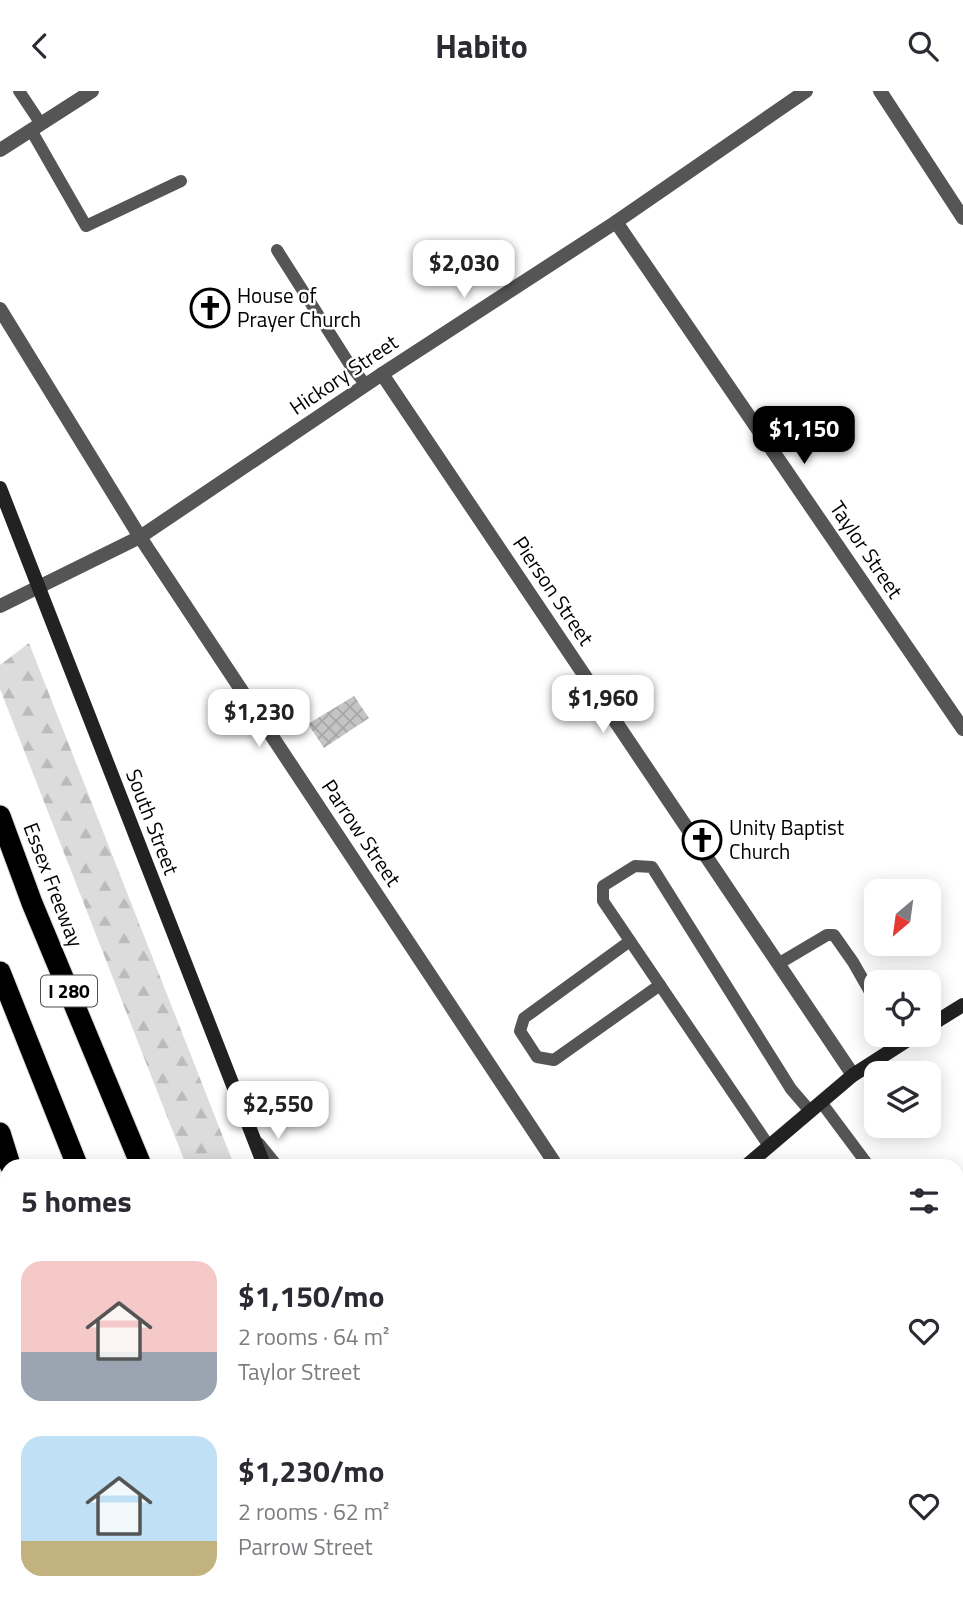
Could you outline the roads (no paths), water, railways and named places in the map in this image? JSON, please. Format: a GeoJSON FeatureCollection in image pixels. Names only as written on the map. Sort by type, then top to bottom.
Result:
{"type":"FeatureCollection","features":[{"type":"Feature","properties":{"kind":"highway","name":"Essex Freeway"},"geometry":{"type":"LineString","coordinates":[[0,816],[32,903],[139,1159]]}},
{"type":"Feature","properties":{"kind":"highway","name":"I 280"},"geometry":{"type":"LineString","coordinates":[[0,972],[75,1159]]}},
{"type":"Feature","properties":{"kind":"highway"},"geometry":{"type":"LineString","coordinates":[[0,1133],[8,1159]]}},
{"type":"Feature","properties":{"kind":"main road","name":"South Street"},"geometry":{"type":"LineString","coordinates":[[0,488],[253,1137]]}},
{"type":"Feature","properties":{"kind":"main road"},"geometry":{"type":"LineString","coordinates":[[941,1019],[963,1005]]}},
{"type":"Feature","properties":{"kind":"main road"},"geometry":{"type":"LineString","coordinates":[[754,1159],[888,1047]]}},
{"type":"Feature","properties":{"kind":"main road"},"geometry":{"type":"LineString","coordinates":[[253,1137],[262,1159]]}},
{"type":"Feature","properties":{"kind":"street"},"geometry":{"type":"LineString","coordinates":[[0,150],[93,91]]}},
{"type":"Feature","properties":{"kind":"street","name":"Hickory Street"},"geometry":{"type":"LineString","coordinates":[[0,606],[140,537],[382,374],[617,222],[806,91]]}},
{"type":"Feature","properties":{"kind":"street"},"geometry":{"type":"LineString","coordinates":[[880,91],[963,218]]}},
{"type":"Feature","properties":{"kind":"street","name":"Taylor Street"},"geometry":{"type":"LineString","coordinates":[[617,222],[963,729]]}},
{"type":"Feature","properties":{"kind":"street","name":"Parrow Street"},"geometry":{"type":"LineString","coordinates":[[0,309],[140,537],[552,1159]]}},
{"type":"Feature","properties":{"kind":"street","name":"Pierson Street"},"geometry":{"type":"LineString","coordinates":[[382,374],[853,1075]]}},
{"type":"Feature","properties":{"kind":"street","name":"South Street"},"geometry":{"type":"LineString","coordinates":[[253,1137],[270,1159]]}},
{"type":"Feature","properties":{"kind":"lane"},"geometry":{"type":"LineString","coordinates":[[19,91],[86,226],[181,181]]}},
{"type":"Feature","properties":{"kind":"lane"},"geometry":{"type":"LineString","coordinates":[[277,250],[350,365],[366,385]]}},
{"type":"Feature","properties":{"kind":"lane"},"geometry":{"type":"LineString","coordinates":[[769,1146],[603,901],[603,887],[635,866],[652,867],[791,1089],[816,1107],[863,1159]]}},
{"type":"Feature","properties":{"kind":"lane"},"geometry":{"type":"LineString","coordinates":[[778,964],[827,935],[834,936],[864,981]]}},
{"type":"Feature","properties":{"kind":"lane"},"geometry":{"type":"LineString","coordinates":[[629,941],[524,1018],[520,1031],[537,1057],[554,1061],[660,985]]}},
{"type":"Feature","properties":{"kind":"place","name":"House of Prayer Church"},"geometry":{"type":"Point","coordinates":[210,308]}},
{"type":"Feature","properties":{"kind":"place","name":"Unity Baptist Church"},"geometry":{"type":"Point","coordinates":[702,840]}}]}
